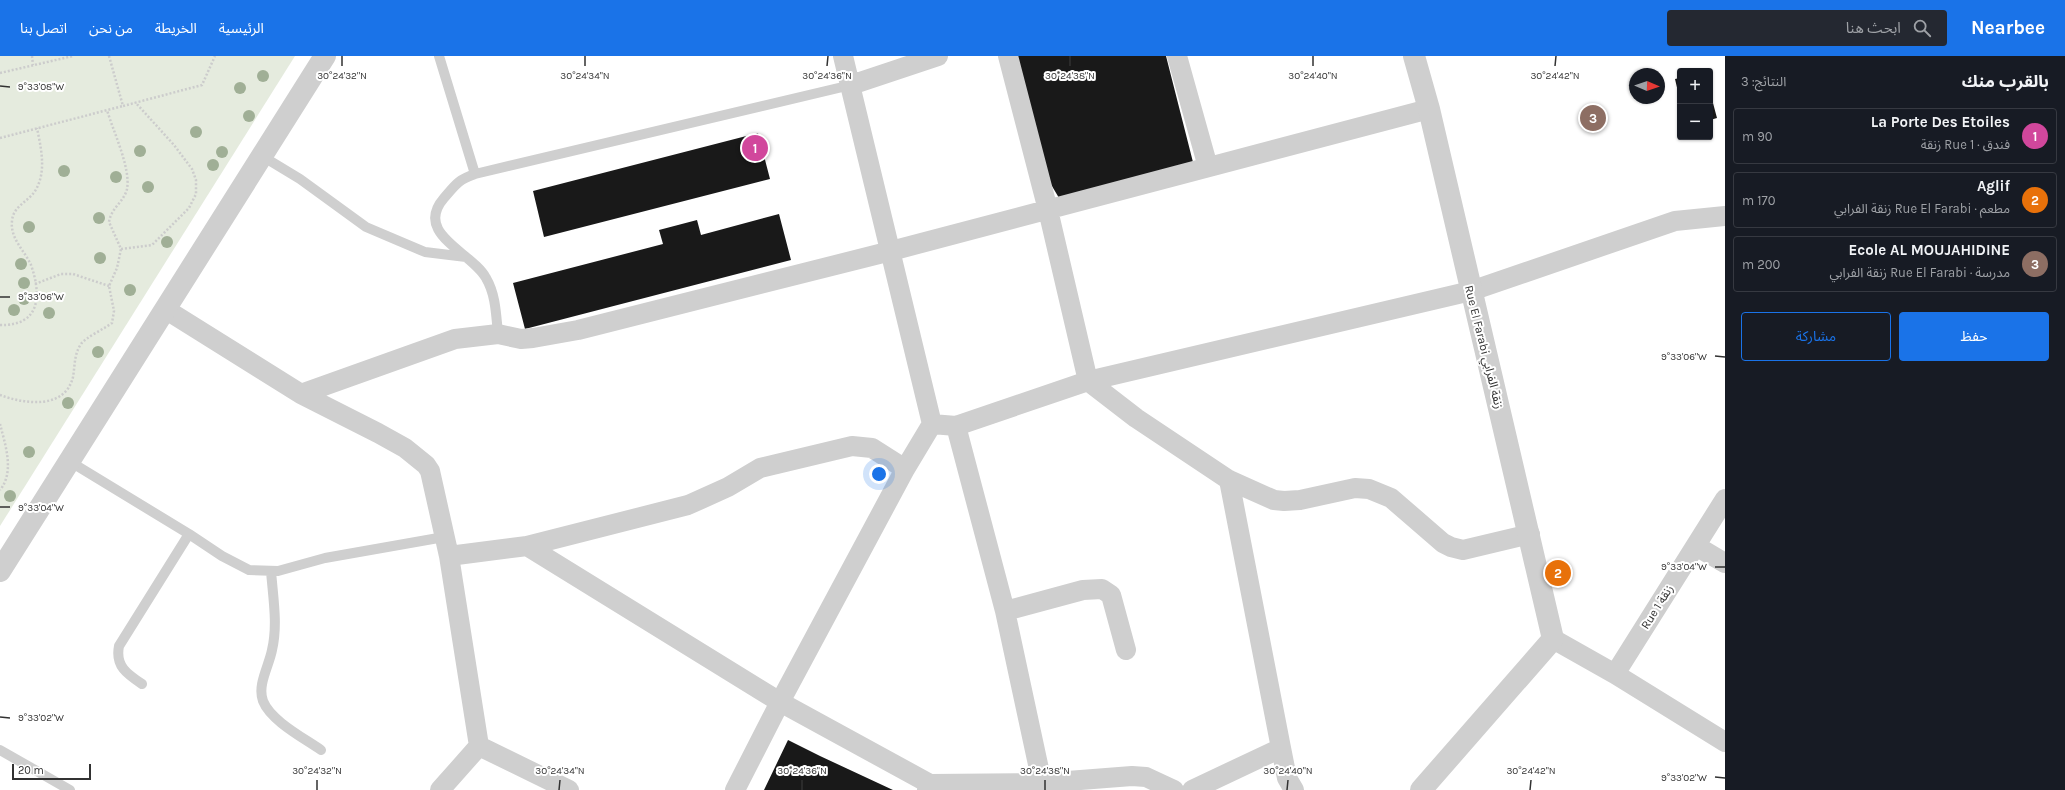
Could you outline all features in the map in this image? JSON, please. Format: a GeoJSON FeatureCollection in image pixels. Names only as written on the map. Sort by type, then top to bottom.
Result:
{"type":"FeatureCollection","features":[{"type":"Feature","properties":{"kind":"street"},"geometry":{"type":"LineString","coordinates":[[0,571],[325,56]]}},
{"type":"Feature","properties":{"kind":"street"},"geometry":{"type":"LineString","coordinates":[[735,790],[780,702],[905,468],[932,424],[843,56]]}},
{"type":"Feature","properties":{"kind":"street"},"geometry":{"type":"LineString","coordinates":[[851,85],[938,56]]}},
{"type":"Feature","properties":{"kind":"street"},"geometry":{"type":"LineString","coordinates":[[1008,56],[1048,210],[1088,381],[1136,418],[1229,480],[1274,500],[1300,500],[1355,488],[1369,489],[1391,498],[1443,543],[1450,547],[1463,550],[1530,534]]}},
{"type":"Feature","properties":{"kind":"street"},"geometry":{"type":"LineString","coordinates":[[1177,56],[1208,167]]}},
{"type":"Feature","properties":{"kind":"street","name":"Rue El Farabi زنقة الفرابي"},"geometry":{"type":"LineString","coordinates":[[1414,56],[1429,109],[1471,291],[1530,534],[1553,639]]}},
{"type":"Feature","properties":{"kind":"street"},"geometry":{"type":"LineString","coordinates":[[301,394],[455,339],[498,334],[521,339],[578,330],[891,251],[1429,109]]}},
{"type":"Feature","properties":{"kind":"street"},"geometry":{"type":"LineString","coordinates":[[932,424],[956,426],[1088,381],[1471,291],[1675,221],[1725,216]]}},
{"type":"Feature","properties":{"kind":"street"},"geometry":{"type":"LineString","coordinates":[[165,309],[301,394],[405,448],[426,465],[430,471],[448,556],[480,746]]}},
{"type":"Feature","properties":{"kind":"street"},"geometry":{"type":"LineString","coordinates":[[956,426],[1005,611],[1042,783]]}},
{"type":"Feature","properties":{"kind":"street"},"geometry":{"type":"LineString","coordinates":[[448,556],[527,546],[688,504],[728,487],[760,468],[852,446],[872,448],[905,468]]}},
{"type":"Feature","properties":{"kind":"street"},"geometry":{"type":"LineString","coordinates":[[1229,480],[1287,778],[1294,790]]}},
{"type":"Feature","properties":{"kind":"street","name":"Rue 1 زنقة"},"geometry":{"type":"LineString","coordinates":[[1615,674],[1725,499]]}},
{"type":"Feature","properties":{"kind":"street"},"geometry":{"type":"LineString","coordinates":[[527,546],[780,702],[929,787],[1042,783],[1132,776],[1146,777],[1174,790]]}},
{"type":"Feature","properties":{"kind":"street"},"geometry":{"type":"LineString","coordinates":[[1696,546],[1725,563]]}},
{"type":"Feature","properties":{"kind":"street"},"geometry":{"type":"LineString","coordinates":[[1005,611],[1083,590],[1102,589],[1111,595],[1126,650]]}},
{"type":"Feature","properties":{"kind":"street"},"geometry":{"type":"LineString","coordinates":[[1420,790],[1553,639],[1615,674],[1725,742]]}},
{"type":"Feature","properties":{"kind":"street"},"geometry":{"type":"LineString","coordinates":[[440,790],[480,746]]}},
{"type":"Feature","properties":{"kind":"street"},"geometry":{"type":"LineString","coordinates":[[480,746],[569,790]]}},
{"type":"Feature","properties":{"kind":"street"},"geometry":{"type":"LineString","coordinates":[[1192,790],[1281,748]]}},
{"type":"Feature","properties":{"kind":"lane"},"geometry":{"type":"LineString","coordinates":[[439,56],[474,174]]}},
{"type":"Feature","properties":{"kind":"lane"},"geometry":{"type":"LineString","coordinates":[[498,334],[494,298],[487,278],[480,268],[441,236],[437,228],[437,206],[460,180],[474,174],[851,85]]}},
{"type":"Feature","properties":{"kind":"lane"},"geometry":{"type":"LineString","coordinates":[[262,156],[300,179],[366,227],[425,252],[466,258]]}},
{"type":"Feature","properties":{"kind":"lane"},"geometry":{"type":"LineString","coordinates":[[69,461],[189,534],[222,556],[249,570],[278,571],[325,558],[444,537]]}},
{"type":"Feature","properties":{"kind":"lane"},"geometry":{"type":"LineString","coordinates":[[142,684],[121,667],[118,661],[119,646],[189,534]]}},
{"type":"Feature","properties":{"kind":"lane"},"geometry":{"type":"LineString","coordinates":[[271,571],[275,633],[272,651],[266,666],[263,684],[263,700],[268,710],[276,718],[321,750]]}},
{"type":"Feature","properties":{"kind":"lane"},"geometry":{"type":"LineString","coordinates":[[0,750],[70,790]]}},
{"type":"Feature","properties":{"kind":"path"},"geometry":{"type":"LineString","coordinates":[[32,56],[33,65]]}},
{"type":"Feature","properties":{"kind":"path"},"geometry":{"type":"LineString","coordinates":[[0,73],[73,56]]}},
{"type":"Feature","properties":{"kind":"path"},"geometry":{"type":"LineString","coordinates":[[108,56],[123,106]]}},
{"type":"Feature","properties":{"kind":"path"},"geometry":{"type":"LineString","coordinates":[[0,138],[202,85],[215,56]]}},
{"type":"Feature","properties":{"kind":"path"},"geometry":{"type":"LineString","coordinates":[[121,249],[152,245],[189,208],[196,194],[196,180],[192,169],[174,145],[135,102]]}},
{"type":"Feature","properties":{"kind":"path"},"geometry":{"type":"LineString","coordinates":[[0,395],[16,401],[51,401],[61,396],[69,386],[74,363],[82,343],[112,323],[114,311],[109,286],[117,268],[121,249],[109,222],[110,214],[127,190],[127,180],[125,166],[107,110]]}},
{"type":"Feature","properties":{"kind":"path"},"geometry":{"type":"LineString","coordinates":[[0,325],[10,325],[23,321],[36,309],[37,300],[35,284],[30,264],[12,232],[12,221],[20,204],[34,192],[39,184],[42,170],[42,154],[37,128]]}},
{"type":"Feature","properties":{"kind":"path"},"geometry":{"type":"LineString","coordinates":[[35,284],[61,274],[73,274],[109,286]]}},
{"type":"Feature","properties":{"kind":"path"},"geometry":{"type":"LineString","coordinates":[[0,424],[8,468],[6,481],[0,490]]}},
{"type":"Feature","properties":{"kind":"shaded area"},"geometry":{"type":"Polygon","coordinates":[[[0,56],[295,56],[0,526],[0,56]]]}},
{"type":"Feature","properties":{"kind":"building"},"geometry":{"type":"Polygon","coordinates":[[[1016,56],[1166,56],[1195,170],[1062,203],[1043,171],[1016,56]]]}},
{"type":"Feature","properties":{"kind":"building"},"geometry":{"type":"Polygon","coordinates":[[[1713,103],[1717,118],[1713,119],[1713,103]]]}},
{"type":"Feature","properties":{"kind":"building"},"geometry":{"type":"Polygon","coordinates":[[[758,133],[770,179],[544,237],[533,191],[758,133]]]}},
{"type":"Feature","properties":{"kind":"building"},"geometry":{"type":"Polygon","coordinates":[[[779,214],[791,260],[525,329],[513,283],[663,244],[659,230],[697,220],[701,235],[779,214]]]}},
{"type":"Feature","properties":{"kind":"building"},"geometry":{"type":"Polygon","coordinates":[[[788,740],[820,756],[893,790],[764,790],[788,740]]]}},
{"type":"Feature","properties":{"kind":"place","name":"Ecole AL MOUJAHIDINE"},"geometry":{"type":"Point","coordinates":[1593,118]}},
{"type":"Feature","properties":{"kind":"place","name":"La Porte Des Etoiles"},"geometry":{"type":"Point","coordinates":[755,148]}},
{"type":"Feature","properties":{"kind":"place","name":"Aglif"},"geometry":{"type":"Point","coordinates":[1558,573]}}]}
